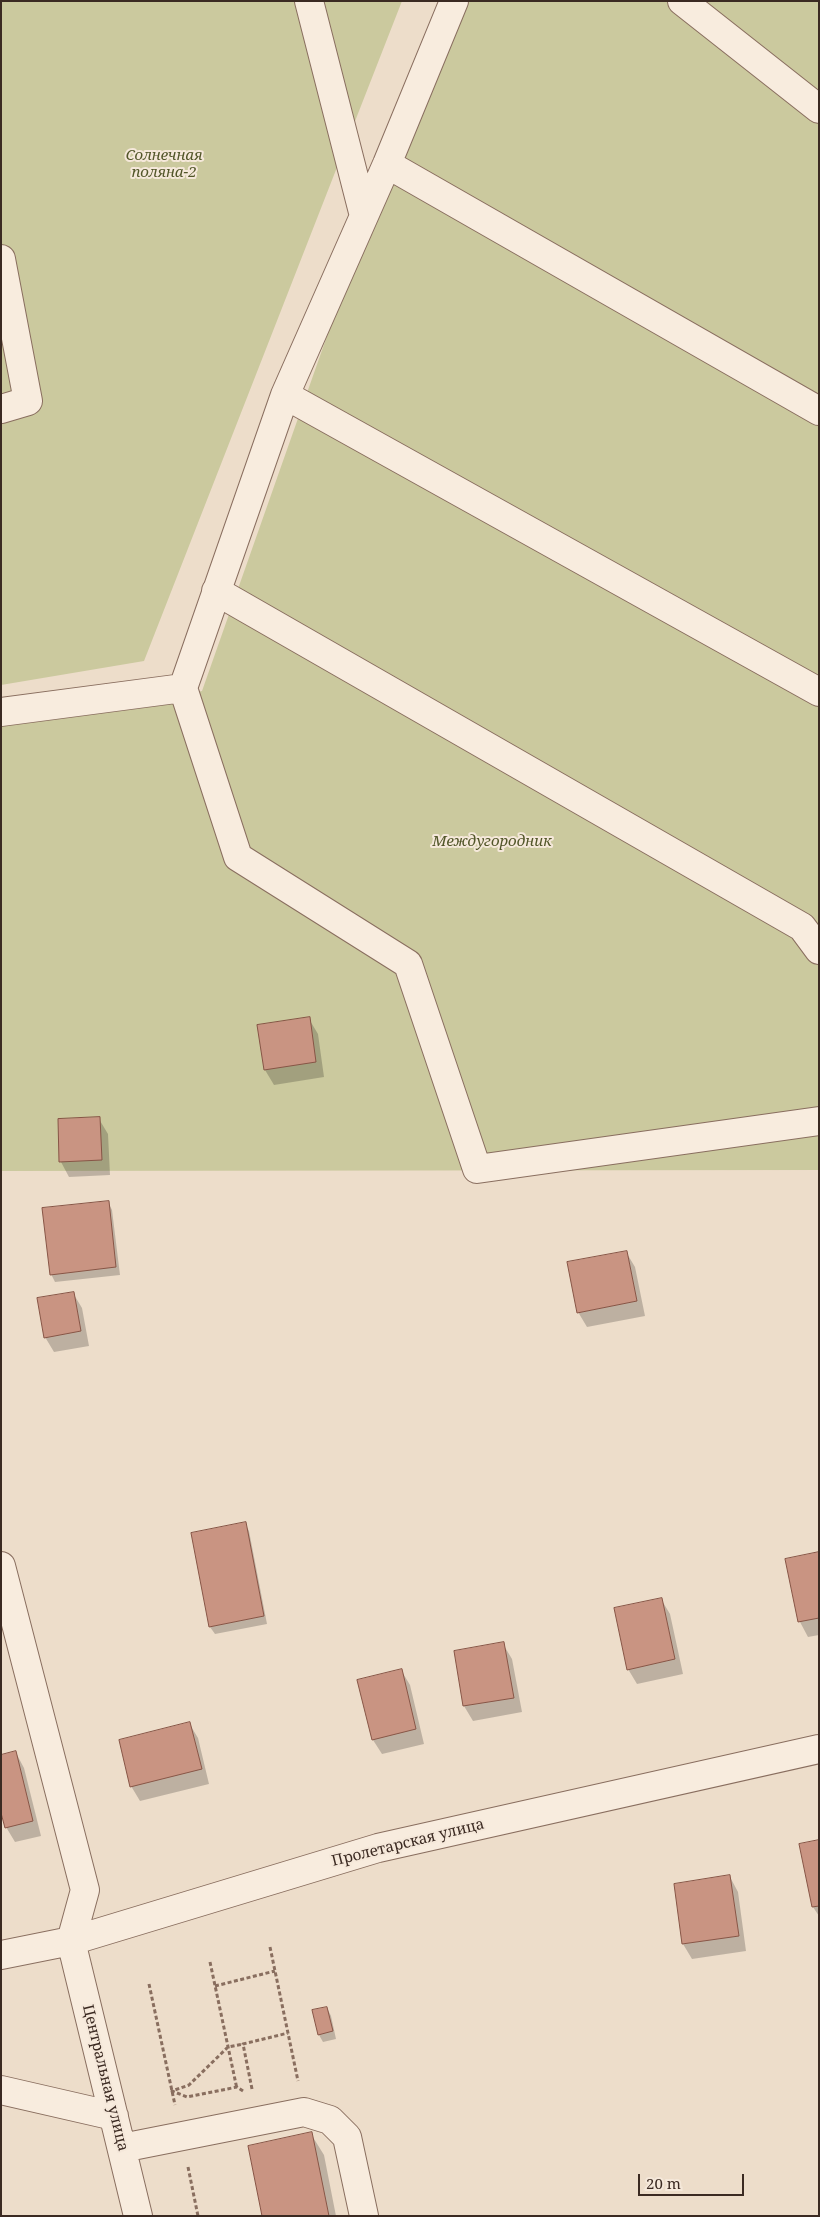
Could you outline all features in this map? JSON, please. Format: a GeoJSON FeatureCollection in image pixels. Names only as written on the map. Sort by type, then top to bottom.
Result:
{"type":"FeatureCollection","features":[{"type":"Feature","properties":{"kind":"street"},"geometry":{"type":"LineString","coordinates":[[309,1],[364,216]]}},
{"type":"Feature","properties":{"kind":"street"},"geometry":{"type":"LineString","coordinates":[[454,1],[387,164],[286,395],[183,688],[238,857],[408,964],[478,1169],[819,1121]]}},
{"type":"Feature","properties":{"kind":"street"},"geometry":{"type":"LineString","coordinates":[[682,1],[819,109]]}},
{"type":"Feature","properties":{"kind":"street"},"geometry":{"type":"LineString","coordinates":[[387,164],[819,411]]}},
{"type":"Feature","properties":{"kind":"street"},"geometry":{"type":"LineString","coordinates":[[1,259],[28,401],[1,409]]}},
{"type":"Feature","properties":{"kind":"street"},"geometry":{"type":"LineString","coordinates":[[286,395],[819,692]]}},
{"type":"Feature","properties":{"kind":"street"},"geometry":{"type":"LineString","coordinates":[[216,590],[802,927],[819,950]]}},
{"type":"Feature","properties":{"kind":"street"},"geometry":{"type":"LineString","coordinates":[[1,712],[183,688]]}},
{"type":"Feature","properties":{"kind":"street"},"geometry":{"type":"LineString","coordinates":[[1,1566],[85,1890],[71,1941]]}},
{"type":"Feature","properties":{"kind":"street","name":"Пролетарская улица"},"geometry":{"type":"LineString","coordinates":[[1,1955],[71,1941],[378,1848],[819,1748]]}},
{"type":"Feature","properties":{"kind":"street","name":"Центральная улица"},"geometry":{"type":"LineString","coordinates":[[71,1941],[138,2216]]}},
{"type":"Feature","properties":{"kind":"street"},"geometry":{"type":"LineString","coordinates":[[1,2090],[114,2116]]}},
{"type":"Feature","properties":{"kind":"street"},"geometry":{"type":"LineString","coordinates":[[122,2148],[182,2136],[242,2113],[304,2112],[330,2120],[347,2137],[364,2216]]}},
{"type":"Feature","properties":{"kind":"path"},"geometry":{"type":"LineString","coordinates":[[270,1947],[304,2112]]}},
{"type":"Feature","properties":{"kind":"path"},"geometry":{"type":"LineString","coordinates":[[210,1962],[242,2113]]}},
{"type":"Feature","properties":{"kind":"path"},"geometry":{"type":"LineString","coordinates":[[215,1986],[275,1971]]}},
{"type":"Feature","properties":{"kind":"path"},"geometry":{"type":"LineString","coordinates":[[149,1984],[198,2216]]}},
{"type":"Feature","properties":{"kind":"path"},"geometry":{"type":"LineString","coordinates":[[172,2091],[189,2085],[228,2047],[288,2033]]}},
{"type":"Feature","properties":{"kind":"path"},"geometry":{"type":"LineString","coordinates":[[242,2113],[248,2093],[252,2088],[243,2044]]}},
{"type":"Feature","properties":{"kind":"path"},"geometry":{"type":"LineString","coordinates":[[172,2091],[187,2097],[237,2087],[248,2093]]}},
{"type":"Feature","properties":{"kind":"green space","name":"Солнечная поляна-2"},"geometry":{"type":"Polygon","coordinates":[[[1,1],[402,1],[144,661],[1,685],[1,1]]]}},
{"type":"Feature","properties":{"kind":"green space","name":"Междугородник"},"geometry":{"type":"Polygon","coordinates":[[[445,1],[819,1],[819,1170],[1,1171],[1,725],[202,691],[445,1]]]}},
{"type":"Feature","properties":{"kind":"building"},"geometry":{"type":"Polygon","coordinates":[[[310,1017],[316,1062],[264,1070],[257,1025],[310,1017]]]}},
{"type":"Feature","properties":{"kind":"building"},"geometry":{"type":"Polygon","coordinates":[[[100,1117],[102,1160],[59,1162],[58,1119],[100,1117]]]}},
{"type":"Feature","properties":{"kind":"building"},"geometry":{"type":"Polygon","coordinates":[[[109,1201],[116,1267],[50,1275],[42,1208],[109,1201]]]}},
{"type":"Feature","properties":{"kind":"building"},"geometry":{"type":"Polygon","coordinates":[[[627,1251],[637,1301],[577,1313],[567,1262],[627,1251]]]}},
{"type":"Feature","properties":{"kind":"building"},"geometry":{"type":"Polygon","coordinates":[[[74,1292],[81,1331],[44,1338],[37,1298],[74,1292]]]}},
{"type":"Feature","properties":{"kind":"building"},"geometry":{"type":"Polygon","coordinates":[[[246,1522],[264,1616],[209,1627],[191,1533],[246,1522]]]}},
{"type":"Feature","properties":{"kind":"building"},"geometry":{"type":"Polygon","coordinates":[[[819,1552],[819,1618],[798,1622],[785,1559],[819,1552]]]}},
{"type":"Feature","properties":{"kind":"building"},"geometry":{"type":"Polygon","coordinates":[[[662,1598],[675,1659],[627,1670],[614,1608],[662,1598]]]}},
{"type":"Feature","properties":{"kind":"building"},"geometry":{"type":"Polygon","coordinates":[[[504,1642],[514,1698],[463,1706],[454,1651],[504,1642]]]}},
{"type":"Feature","properties":{"kind":"building"},"geometry":{"type":"Polygon","coordinates":[[[402,1669],[416,1729],[372,1740],[357,1680],[402,1669]]]}},
{"type":"Feature","properties":{"kind":"building"},"geometry":{"type":"Polygon","coordinates":[[[190,1722],[202,1769],[130,1787],[119,1740],[190,1722]]]}},
{"type":"Feature","properties":{"kind":"building"},"geometry":{"type":"Polygon","coordinates":[[[16,1751],[33,1821],[5,1828],[1,1813],[1,1755],[16,1751]]]}},
{"type":"Feature","properties":{"kind":"building"},"geometry":{"type":"Polygon","coordinates":[[[819,1840],[819,1906],[812,1907],[799,1844],[819,1840]]]}},
{"type":"Feature","properties":{"kind":"building"},"geometry":{"type":"Polygon","coordinates":[[[730,1875],[739,1936],[682,1944],[674,1884],[730,1875]]]}},
{"type":"Feature","properties":{"kind":"building"},"geometry":{"type":"Polygon","coordinates":[[[327,2007],[333,2031],[318,2035],[312,2010],[327,2007]]]}},
{"type":"Feature","properties":{"kind":"building"},"geometry":{"type":"Polygon","coordinates":[[[312,2132],[329,2216],[262,2216],[248,2146],[312,2132]]]}}]}
